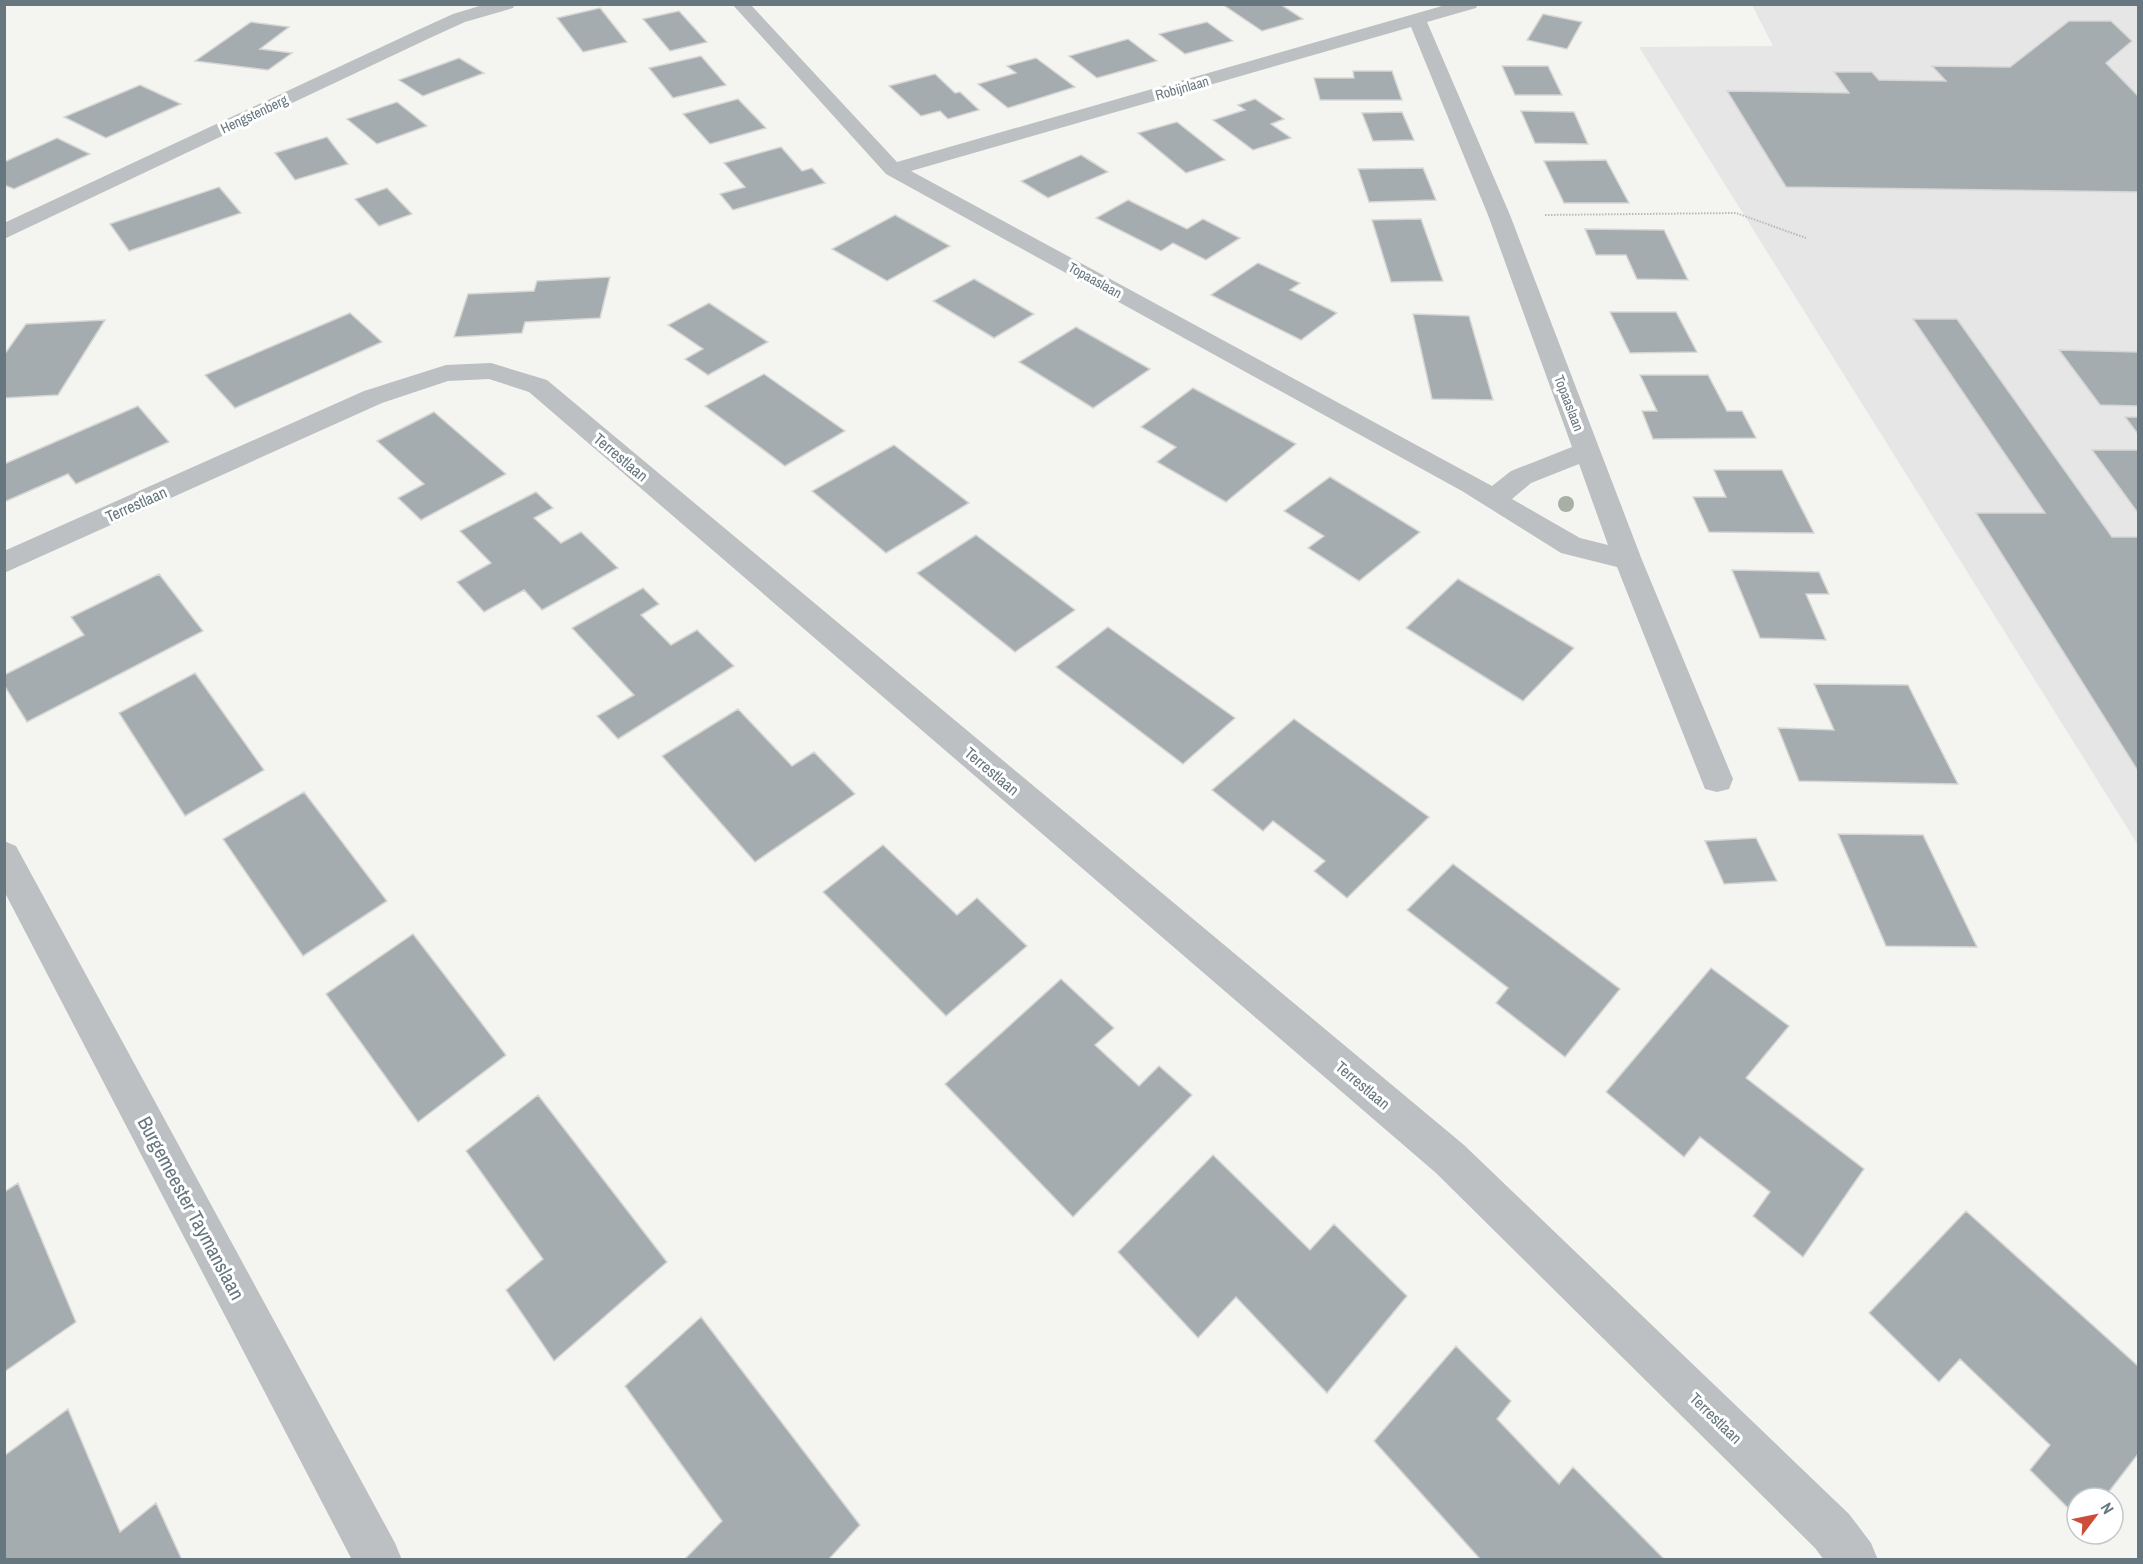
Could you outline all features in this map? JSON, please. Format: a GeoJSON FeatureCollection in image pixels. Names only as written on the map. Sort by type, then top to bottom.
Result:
{"type":"FeatureCollection","features":[{"type":"Feature","properties":{"kind":"street","name":"Hengstenberg"},"geometry":{"type":"LineString","coordinates":[[4,232],[434,29],[459,18],[507,4]]}},
{"type":"Feature","properties":{"kind":"street","name":"Topaaslaan"},"geometry":{"type":"LineString","coordinates":[[740,4],[893,170],[1472,485],[1571,546],[1628,560]]}},
{"type":"Feature","properties":{"kind":"street","name":"Robijnlaan"},"geometry":{"type":"LineString","coordinates":[[893,170],[1470,4]]}},
{"type":"Feature","properties":{"kind":"street","name":"Topaaslaan"},"geometry":{"type":"LineString","coordinates":[[1417,20],[1499,215],[1628,560],[1717,779]]}},
{"type":"Feature","properties":{"kind":"street","name":"Terrestlaan"},"geometry":{"type":"LineString","coordinates":[[4,563],[373,397],[446,374],[458,373],[491,371],[538,386],[1450,1159],[1833,1531],[1854,1560]]}},
{"type":"Feature","properties":{"kind":"street","name":"Topaaslaan"},"geometry":{"type":"LineString","coordinates":[[1493,500],[1521,477],[1587,451]]}},
{"type":"Feature","properties":{"kind":"street","name":"Burgemeester Taymanslaan"},"geometry":{"type":"LineString","coordinates":[[7,868],[378,1560]]}},
{"type":"Feature","properties":{"kind":"path"},"geometry":{"type":"LineString","coordinates":[[1499,215],[1736,213],[1806,238]]}},
{"type":"Feature","properties":{"kind":"shaded area"},"geometry":{"type":"Polygon","coordinates":[[[1752,5],[2138,5],[2138,845],[1639,47],[1773,46],[1752,5]]]}},
{"type":"Feature","properties":{"kind":"building"},"geometry":{"type":"Polygon","coordinates":[[[1222,4],[1280,4],[1303,19],[1262,31],[1222,4]]]}},
{"type":"Feature","properties":{"kind":"building"},"geometry":{"type":"Polygon","coordinates":[[[600,8],[627,42],[583,52],[557,18],[600,8]]]}},
{"type":"Feature","properties":{"kind":"building"},"geometry":{"type":"Polygon","coordinates":[[[679,11],[707,42],[670,51],[643,19],[679,11]]]}},
{"type":"Feature","properties":{"kind":"building"},"geometry":{"type":"Polygon","coordinates":[[[1543,14],[1582,22],[1567,49],[1527,40],[1543,14]]]}},
{"type":"Feature","properties":{"kind":"building"},"geometry":{"type":"Polygon","coordinates":[[[2069,21],[2111,21],[2132,41],[2106,63],[2138,96],[2138,192],[1786,187],[1727,91],[1849,93],[1834,72],[1872,72],[1879,80],[1946,81],[1932,66],[2010,67],[2069,21]]]}},
{"type":"Feature","properties":{"kind":"building"},"geometry":{"type":"Polygon","coordinates":[[[251,22],[289,27],[260,49],[292,53],[268,70],[195,61],[251,22]]]}},
{"type":"Feature","properties":{"kind":"building"},"geometry":{"type":"Polygon","coordinates":[[[1207,22],[1233,41],[1185,54],[1159,34],[1207,22]]]}},
{"type":"Feature","properties":{"kind":"building"},"geometry":{"type":"Polygon","coordinates":[[[1128,39],[1157,61],[1097,78],[1069,56],[1128,39]]]}},
{"type":"Feature","properties":{"kind":"building"},"geometry":{"type":"Polygon","coordinates":[[[701,56],[726,85],[673,98],[649,68],[701,56]]]}},
{"type":"Feature","properties":{"kind":"building"},"geometry":{"type":"Polygon","coordinates":[[[459,58],[484,73],[423,96],[399,80],[459,58]]]}},
{"type":"Feature","properties":{"kind":"building"},"geometry":{"type":"Polygon","coordinates":[[[1036,58],[1075,87],[1008,108],[978,84],[1016,73],[1007,66],[1036,58]]]}},
{"type":"Feature","properties":{"kind":"building"},"geometry":{"type":"Polygon","coordinates":[[[1502,66],[1548,66],[1562,95],[1515,95],[1502,66]]]}},
{"type":"Feature","properties":{"kind":"building"},"geometry":{"type":"Polygon","coordinates":[[[1353,71],[1392,71],[1402,100],[1320,100],[1314,78],[1354,78],[1353,71]]]}},
{"type":"Feature","properties":{"kind":"building"},"geometry":{"type":"Polygon","coordinates":[[[935,74],[955,93],[960,92],[979,110],[948,119],[940,111],[921,116],[889,86],[935,74]]]}},
{"type":"Feature","properties":{"kind":"building"},"geometry":{"type":"Polygon","coordinates":[[[140,85],[181,104],[106,138],[64,117],[140,85]]]}},
{"type":"Feature","properties":{"kind":"building"},"geometry":{"type":"Polygon","coordinates":[[[738,99],[766,128],[710,144],[683,114],[738,99]]]}},
{"type":"Feature","properties":{"kind":"building"},"geometry":{"type":"Polygon","coordinates":[[[1255,99],[1284,119],[1271,124],[1291,138],[1253,150],[1213,120],[1245,110],[1238,105],[1255,99]]]}},
{"type":"Feature","properties":{"kind":"building"},"geometry":{"type":"Polygon","coordinates":[[[397,102],[427,126],[377,144],[347,119],[397,102]]]}},
{"type":"Feature","properties":{"kind":"building"},"geometry":{"type":"Polygon","coordinates":[[[1521,111],[1574,112],[1588,144],[1535,143],[1521,111]]]}},
{"type":"Feature","properties":{"kind":"building"},"geometry":{"type":"Polygon","coordinates":[[[1402,112],[1414,140],[1373,141],[1362,113],[1402,112]]]}},
{"type":"Feature","properties":{"kind":"building"},"geometry":{"type":"Polygon","coordinates":[[[1177,122],[1225,160],[1186,173],[1138,133],[1177,122]]]}},
{"type":"Feature","properties":{"kind":"building"},"geometry":{"type":"Polygon","coordinates":[[[327,137],[348,164],[295,180],[275,153],[327,137]]]}},
{"type":"Feature","properties":{"kind":"building"},"geometry":{"type":"Polygon","coordinates":[[[57,138],[90,154],[14,189],[4,185],[4,162],[57,138]]]}},
{"type":"Feature","properties":{"kind":"building"},"geometry":{"type":"Polygon","coordinates":[[[781,147],[802,171],[812,168],[825,183],[733,210],[720,194],[745,187],[724,163],[781,147]]]}},
{"type":"Feature","properties":{"kind":"building"},"geometry":{"type":"Polygon","coordinates":[[[1081,155],[1108,172],[1048,198],[1021,181],[1081,155]]]}},
{"type":"Feature","properties":{"kind":"building"},"geometry":{"type":"Polygon","coordinates":[[[1606,160],[1629,203],[1564,203],[1544,161],[1606,160]]]}},
{"type":"Feature","properties":{"kind":"building"},"geometry":{"type":"Polygon","coordinates":[[[1423,168],[1436,200],[1369,202],[1358,169],[1423,168]]]}},
{"type":"Feature","properties":{"kind":"building"},"geometry":{"type":"Polygon","coordinates":[[[219,187],[241,213],[129,251],[110,224],[219,187]]]}},
{"type":"Feature","properties":{"kind":"building"},"geometry":{"type":"Polygon","coordinates":[[[387,188],[412,214],[379,226],[355,199],[387,188]]]}},
{"type":"Feature","properties":{"kind":"building"},"geometry":{"type":"Polygon","coordinates":[[[1128,200],[1187,229],[1203,219],[1240,238],[1206,260],[1173,243],[1161,251],[1096,218],[1128,200]]]}},
{"type":"Feature","properties":{"kind":"building"},"geometry":{"type":"Polygon","coordinates":[[[895,215],[950,246],[887,281],[832,249],[895,215]]]}},
{"type":"Feature","properties":{"kind":"building"},"geometry":{"type":"Polygon","coordinates":[[[1421,219],[1443,281],[1391,282],[1372,220],[1421,219]]]}},
{"type":"Feature","properties":{"kind":"building"},"geometry":{"type":"Polygon","coordinates":[[[1585,229],[1664,230],[1688,280],[1637,279],[1626,255],[1596,255],[1585,229]]]}},
{"type":"Feature","properties":{"kind":"building"},"geometry":{"type":"Polygon","coordinates":[[[1258,263],[1300,283],[1290,290],[1337,313],[1301,340],[1211,295],[1258,263]]]}},
{"type":"Feature","properties":{"kind":"building"},"geometry":{"type":"Polygon","coordinates":[[[610,277],[600,318],[525,322],[522,333],[454,337],[468,294],[534,291],[537,281],[610,277]]]}},
{"type":"Feature","properties":{"kind":"building"},"geometry":{"type":"Polygon","coordinates":[[[974,279],[1034,314],[994,338],[933,301],[974,279]]]}},
{"type":"Feature","properties":{"kind":"building"},"geometry":{"type":"Polygon","coordinates":[[[709,303],[768,342],[708,375],[685,359],[703,349],[668,325],[709,303]]]}},
{"type":"Feature","properties":{"kind":"building"},"geometry":{"type":"Polygon","coordinates":[[[1610,312],[1676,312],[1697,352],[1630,353],[1610,312]]]}},
{"type":"Feature","properties":{"kind":"building"},"geometry":{"type":"Polygon","coordinates":[[[350,313],[382,342],[235,408],[205,375],[350,313]]]}},
{"type":"Feature","properties":{"kind":"building"},"geometry":{"type":"Polygon","coordinates":[[[1413,314],[1469,316],[1493,400],[1432,399],[1413,314]]]}},
{"type":"Feature","properties":{"kind":"building"},"geometry":{"type":"Polygon","coordinates":[[[1913,319],[1957,319],[2112,537],[2138,537],[2138,771],[1976,513],[2045,513],[1913,319]]]}},
{"type":"Feature","properties":{"kind":"building"},"geometry":{"type":"Polygon","coordinates":[[[105,320],[58,395],[4,398],[4,355],[26,324],[105,320]]]}},
{"type":"Feature","properties":{"kind":"building"},"geometry":{"type":"Polygon","coordinates":[[[1076,327],[1150,369],[1093,408],[1019,362],[1076,327]]]}},
{"type":"Feature","properties":{"kind":"building"},"geometry":{"type":"Polygon","coordinates":[[[2059,350],[2138,352],[2138,406],[2100,405],[2059,350]]]}},
{"type":"Feature","properties":{"kind":"building"},"geometry":{"type":"Polygon","coordinates":[[[764,374],[845,431],[785,466],[705,406],[764,374]]]}},
{"type":"Feature","properties":{"kind":"building"},"geometry":{"type":"Polygon","coordinates":[[[1640,375],[1708,375],[1727,411],[1742,411],[1756,438],[1653,439],[1642,411],[1657,411],[1640,375]]]}},
{"type":"Feature","properties":{"kind":"building"},"geometry":{"type":"Polygon","coordinates":[[[1193,388],[1296,444],[1226,502],[1157,462],[1176,447],[1141,427],[1193,388]]]}},
{"type":"Feature","properties":{"kind":"building"},"geometry":{"type":"Polygon","coordinates":[[[138,406],[169,442],[76,484],[68,474],[4,502],[4,464],[138,406]]]}},
{"type":"Feature","properties":{"kind":"building"},"geometry":{"type":"Polygon","coordinates":[[[434,412],[506,474],[421,520],[398,498],[424,484],[377,441],[434,412]]]}},
{"type":"Feature","properties":{"kind":"building"},"geometry":{"type":"Polygon","coordinates":[[[2125,417],[2138,417],[2138,434],[2125,417]]]}},
{"type":"Feature","properties":{"kind":"building"},"geometry":{"type":"Polygon","coordinates":[[[894,445],[969,503],[886,553],[812,491],[894,445]]]}},
{"type":"Feature","properties":{"kind":"building"},"geometry":{"type":"Polygon","coordinates":[[[2092,450],[2138,450],[2138,513],[2092,450]]]}},
{"type":"Feature","properties":{"kind":"building"},"geometry":{"type":"Polygon","coordinates":[[[1714,470],[1782,470],[1814,533],[1709,532],[1693,497],[1726,497],[1714,470]]]}},
{"type":"Feature","properties":{"kind":"building"},"geometry":{"type":"Polygon","coordinates":[[[1330,477],[1420,532],[1359,581],[1308,548],[1324,536],[1284,511],[1330,477]]]}},
{"type":"Feature","properties":{"kind":"building"},"geometry":{"type":"Polygon","coordinates":[[[536,492],[553,508],[534,518],[561,543],[581,532],[618,568],[542,610],[524,590],[484,612],[457,582],[491,563],[460,531],[536,492]]]}},
{"type":"Feature","properties":{"kind":"building"},"geometry":{"type":"Polygon","coordinates":[[[976,535],[1075,610],[1015,652],[917,573],[976,535]]]}},
{"type":"Feature","properties":{"kind":"building"},"geometry":{"type":"Polygon","coordinates":[[[1732,570],[1819,572],[1829,594],[1806,594],[1826,640],[1760,638],[1732,570]]]}},
{"type":"Feature","properties":{"kind":"building"},"geometry":{"type":"Polygon","coordinates":[[[159,574],[203,631],[27,722],[4,685],[4,675],[84,635],[71,617],[159,574]]]}},
{"type":"Feature","properties":{"kind":"building"},"geometry":{"type":"Polygon","coordinates":[[[1458,579],[1574,648],[1523,701],[1406,628],[1458,579]]]}},
{"type":"Feature","properties":{"kind":"building"},"geometry":{"type":"Polygon","coordinates":[[[643,588],[659,604],[641,615],[671,645],[697,630],[734,666],[618,739],[597,716],[634,695],[572,628],[643,588]]]}},
{"type":"Feature","properties":{"kind":"building"},"geometry":{"type":"Polygon","coordinates":[[[1108,627],[1235,718],[1183,764],[1056,667],[1108,627]]]}},
{"type":"Feature","properties":{"kind":"building"},"geometry":{"type":"Polygon","coordinates":[[[195,673],[264,770],[185,816],[119,713],[195,673]]]}},
{"type":"Feature","properties":{"kind":"building"},"geometry":{"type":"Polygon","coordinates":[[[1814,684],[1908,685],[1958,784],[1799,781],[1778,728],[1834,730],[1814,684]]]}},
{"type":"Feature","properties":{"kind":"building"},"geometry":{"type":"Polygon","coordinates":[[[738,709],[792,766],[814,752],[855,794],[755,862],[662,756],[738,709]]]}},
{"type":"Feature","properties":{"kind":"building"},"geometry":{"type":"Polygon","coordinates":[[[1294,719],[1429,817],[1347,898],[1314,871],[1325,861],[1273,821],[1263,831],[1212,790],[1294,719]]]}},
{"type":"Feature","properties":{"kind":"building"},"geometry":{"type":"Polygon","coordinates":[[[304,792],[387,901],[303,956],[223,839],[304,792]]]}},
{"type":"Feature","properties":{"kind":"building"},"geometry":{"type":"Polygon","coordinates":[[[1838,834],[1923,835],[1977,947],[1886,946],[1838,834]]]}},
{"type":"Feature","properties":{"kind":"building"},"geometry":{"type":"Polygon","coordinates":[[[1756,838],[1777,881],[1724,884],[1705,841],[1756,838]]]}},
{"type":"Feature","properties":{"kind":"building"},"geometry":{"type":"Polygon","coordinates":[[[883,845],[957,915],[977,898],[1027,946],[946,1016],[823,892],[883,845]]]}},
{"type":"Feature","properties":{"kind":"building"},"geometry":{"type":"Polygon","coordinates":[[[1453,864],[1620,989],[1565,1057],[1496,1003],[1508,988],[1407,910],[1453,864]]]}},
{"type":"Feature","properties":{"kind":"building"},"geometry":{"type":"Polygon","coordinates":[[[413,934],[506,1055],[418,1122],[326,994],[413,934]]]}},
{"type":"Feature","properties":{"kind":"building"},"geometry":{"type":"Polygon","coordinates":[[[1711,968],[1789,1026],[1746,1078],[1864,1169],[1803,1257],[1753,1216],[1770,1192],[1700,1137],[1684,1157],[1606,1092],[1711,968]]]}},
{"type":"Feature","properties":{"kind":"building"},"geometry":{"type":"Polygon","coordinates":[[[1061,979],[1114,1028],[1095,1045],[1139,1086],[1159,1066],[1192,1095],[1073,1217],[945,1084],[1061,979]]]}},
{"type":"Feature","properties":{"kind":"building"},"geometry":{"type":"Polygon","coordinates":[[[538,1095],[667,1262],[554,1361],[506,1290],[543,1259],[466,1151],[538,1095]]]}},
{"type":"Feature","properties":{"kind":"building"},"geometry":{"type":"Polygon","coordinates":[[[1213,1155],[1310,1250],[1334,1224],[1407,1296],[1327,1393],[1236,1297],[1198,1338],[1118,1252],[1213,1155]]]}},
{"type":"Feature","properties":{"kind":"building"},"geometry":{"type":"Polygon","coordinates":[[[18,1183],[76,1322],[4,1372],[4,1192],[18,1183]]]}},
{"type":"Feature","properties":{"kind":"building"},"geometry":{"type":"Polygon","coordinates":[[[1966,1211],[2138,1366],[2138,1454],[2113,1486],[2065,1486],[2065,1505],[2030,1470],[2050,1445],[1960,1359],[1939,1382],[1869,1313],[1966,1211]]]}},
{"type":"Feature","properties":{"kind":"building"},"geometry":{"type":"Polygon","coordinates":[[[701,1317],[860,1525],[828,1560],[684,1560],[722,1521],[625,1386],[701,1317]]]}},
{"type":"Feature","properties":{"kind":"building"},"geometry":{"type":"Polygon","coordinates":[[[1456,1346],[1511,1401],[1497,1419],[1559,1484],[1573,1467],[1665,1560],[1481,1560],[1374,1441],[1456,1346]]]}},
{"type":"Feature","properties":{"kind":"building"},"geometry":{"type":"Polygon","coordinates":[[[68,1409],[120,1532],[156,1503],[182,1560],[4,1560],[4,1456],[68,1409]]]}}]}
